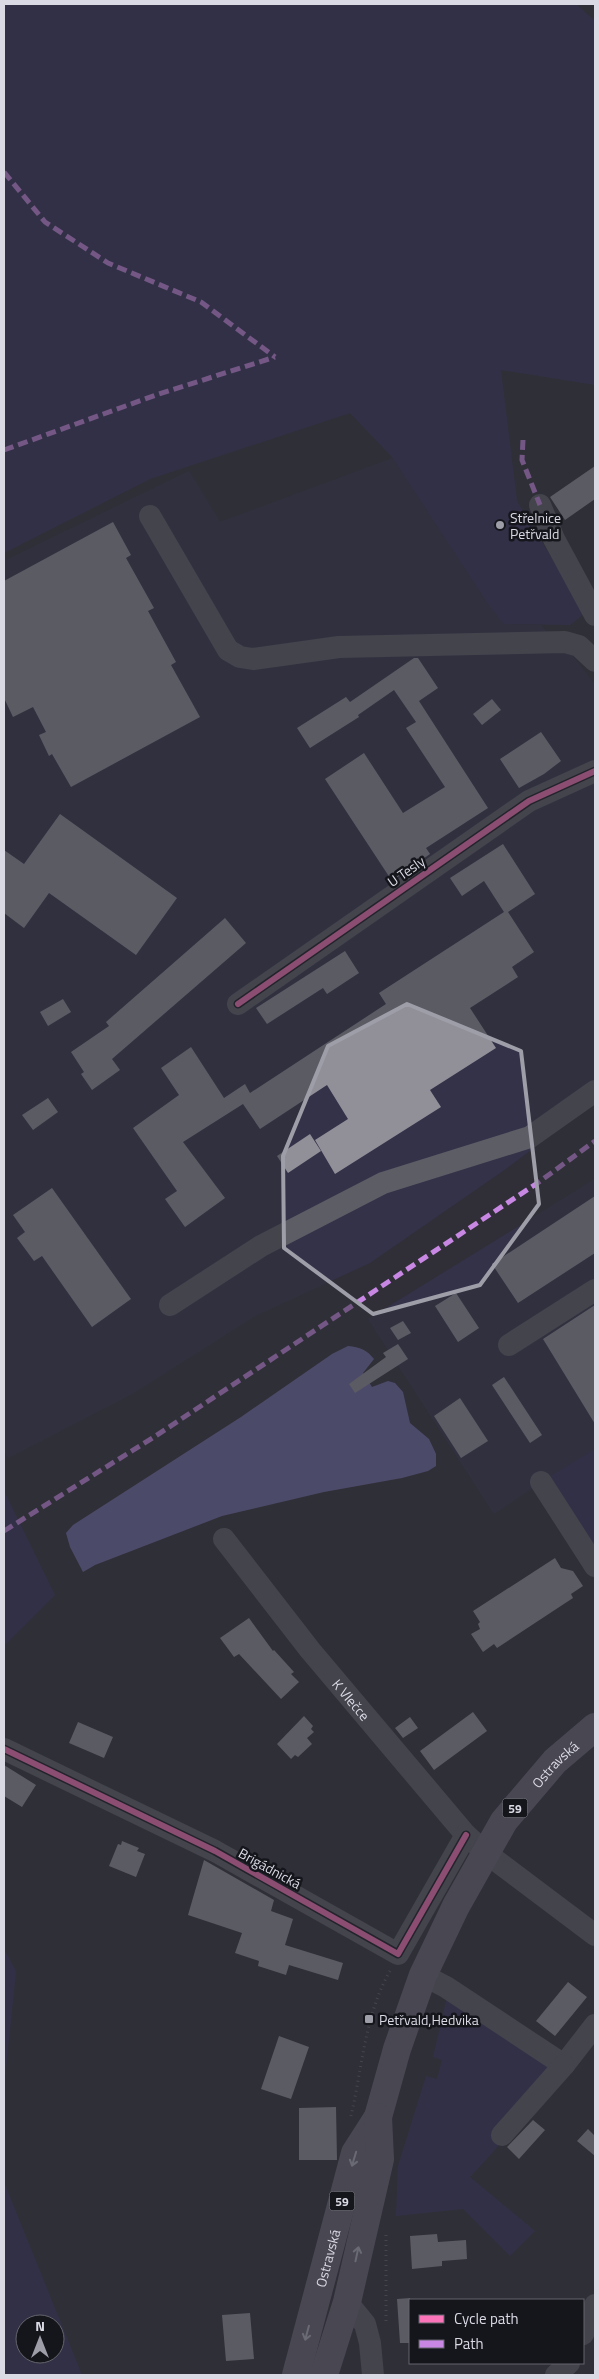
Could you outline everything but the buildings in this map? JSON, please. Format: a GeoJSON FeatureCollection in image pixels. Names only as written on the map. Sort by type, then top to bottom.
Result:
{"type":"FeatureCollection","features":[{"type":"Feature","properties":{"kind":"main road","name":"Ostravská"},"geometry":{"type":"LineString","coordinates":[[296,2375],[355,2153],[378,2117],[397,2048],[423,1975],[456,1906],[476,1844],[504,1821],[555,1762],[595,1727]]}},
{"type":"Feature","properties":{"kind":"main road","name":"Ostravská"},"geometry":{"type":"LineString","coordinates":[[324,2375],[347,2302],[380,2159],[378,2117]]}},
{"type":"Feature","properties":{"kind":"street"},"geometry":{"type":"LineString","coordinates":[[540,505],[554,540],[595,615]]}},
{"type":"Feature","properties":{"kind":"street"},"geometry":{"type":"LineString","coordinates":[[150,516],[228,650],[240,657],[253,660],[274,658],[340,647],[565,642],[578,646],[594,656]]}},
{"type":"Feature","properties":{"kind":"street","name":"U Tesly"},"geometry":{"type":"LineString","coordinates":[[238,1004],[529,802],[595,771]]}},
{"type":"Feature","properties":{"kind":"street"},"geometry":{"type":"LineString","coordinates":[[170,1305],[261,1246],[383,1183],[530,1137],[595,1091]]}},
{"type":"Feature","properties":{"kind":"street"},"geometry":{"type":"LineString","coordinates":[[509,1345],[595,1290]]}},
{"type":"Feature","properties":{"kind":"street"},"geometry":{"type":"LineString","coordinates":[[541,1482],[595,1566]]}},
{"type":"Feature","properties":{"kind":"street","name":"K Vlečce"},"geometry":{"type":"LineString","coordinates":[[224,1539],[310,1650],[476,1844]]}},
{"type":"Feature","properties":{"kind":"street","name":"Brigádnická"},"geometry":{"type":"LineString","coordinates":[[4,1749],[215,1851],[398,1954],[476,1844]]}},
{"type":"Feature","properties":{"kind":"street"},"geometry":{"type":"LineString","coordinates":[[476,1844],[595,1935]]}},
{"type":"Feature","properties":{"kind":"street"},"geometry":{"type":"LineString","coordinates":[[423,1975],[446,1987],[564,2065]]}},
{"type":"Feature","properties":{"kind":"street"},"geometry":{"type":"LineString","coordinates":[[502,2135],[564,2065],[595,2025]]}},
{"type":"Feature","properties":{"kind":"street"},"geometry":{"type":"LineString","coordinates":[[347,2302],[365,2324],[370,2343],[373,2375]]}},
{"type":"Feature","properties":{"kind":"street"},"geometry":{"type":"LineString","coordinates":[[584,2332],[595,2306]]}},
{"type":"Feature","properties":{"kind":"street"},"geometry":{"type":"LineString","coordinates":[[556,2375],[569,2364]]}},
{"type":"Feature","properties":{"kind":"path"},"geometry":{"type":"LineString","coordinates":[[349,2125],[371,2017],[391,1969]]}},
{"type":"Feature","properties":{"kind":"path"},"geometry":{"type":"LineString","coordinates":[[386,2234],[386,2326]]}},
{"type":"Feature","properties":{"kind":"highlighted area"},"geometry":{"type":"Polygon","coordinates":[[[407,1004],[521,1051],[539,1204],[480,1285],[373,1314],[284,1248],[283,1156],[328,1046],[407,1004]]]}},
{"type":"Feature","properties":{"kind":"shaded area"},"geometry":{"type":"Polygon","coordinates":[[[4,4],[576,4],[595,21],[595,385],[501,370],[517,501],[585,613],[570,625],[504,624],[488,604],[393,458],[350,413],[150,479],[4,553],[4,4]]]}},
{"type":"Feature","properties":{"kind":"shaded area"},"geometry":{"type":"Polygon","coordinates":[[[393,458],[488,604],[504,624],[540,625],[572,655],[595,685],[595,1102],[503,1171],[370,1263],[255,1316],[132,1394],[8,1458],[4,1451],[4,561],[189,471],[220,522],[393,458]]]}},
{"type":"Feature","properties":{"kind":"shaded area"},"geometry":{"type":"Polygon","coordinates":[[[595,1179],[595,1449],[494,1514],[368,1319],[595,1179]]]}},
{"type":"Feature","properties":{"kind":"shaded area"},"geometry":{"type":"Polygon","coordinates":[[[348,1346],[356,1347],[369,1353],[374,1359],[363,1373],[372,1387],[388,1381],[395,1383],[403,1392],[410,1423],[429,1439],[436,1454],[436,1466],[428,1471],[402,1478],[324,1492],[222,1516],[95,1565],[83,1572],[70,1547],[66,1533],[73,1525],[241,1417],[332,1354],[348,1346]]]}},
{"type":"Feature","properties":{"kind":"shaded area"},"geometry":{"type":"Polygon","coordinates":[[[595,1449],[595,1548],[549,1477],[595,1449]]]}},
{"type":"Feature","properties":{"kind":"shaded area"},"geometry":{"type":"Polygon","coordinates":[[[4,1491],[55,1595],[4,1646],[4,1491]]]}},
{"type":"Feature","properties":{"kind":"shaded area"},"geometry":{"type":"Polygon","coordinates":[[[4,1949],[16,1971],[4,2088],[4,1949]]]}},
{"type":"Feature","properties":{"kind":"shaded area"},"geometry":{"type":"Polygon","coordinates":[[[448,1993],[549,2061],[537,2092],[528,2107],[505,2138],[470,2177],[535,2231],[510,2256],[463,2209],[396,2216],[398,2166],[426,2076],[437,2079],[442,2060],[433,2057],[448,1993]]]}},
{"type":"Feature","properties":{"kind":"shaded area"},"geometry":{"type":"Polygon","coordinates":[[[4,2182],[57,2314],[15,2314],[15,2364],[65,2364],[65,2333],[82,2375],[4,2375],[4,2182]]]}},
{"type":"Feature","properties":{"kind":"marked path"},"geometry":{"type":"LineString","coordinates":[[4,172],[45,222],[108,263],[201,302],[275,357]]}},
{"type":"Feature","properties":{"kind":"marked path"},"geometry":{"type":"LineString","coordinates":[[4,450],[156,395],[275,357]]}},
{"type":"Feature","properties":{"kind":"marked path"},"geometry":{"type":"LineString","coordinates":[[523,440],[522,460],[540,505]]}},
{"type":"Feature","properties":{"kind":"marked path"},"geometry":{"type":"LineString","coordinates":[[4,1531],[154,1437],[539,1182],[595,1141]]}},
{"type":"Feature","properties":{"kind":"cycle path"},"geometry":{"type":"LineString","coordinates":[[238,1004],[529,801],[595,771]]}},
{"type":"Feature","properties":{"kind":"cycle path"},"geometry":{"type":"LineString","coordinates":[[4,1749],[215,1851],[398,1954],[466,1835]]}},
{"type":"Feature","properties":{"kind":"place","name":"Střelnice Petřvald"},"geometry":{"type":"Point","coordinates":[500,525]}},
{"type":"Feature","properties":{"kind":"place","name":"Petřvald,Hedvika"},"geometry":{"type":"Point","coordinates":[369,2019]}}]}
